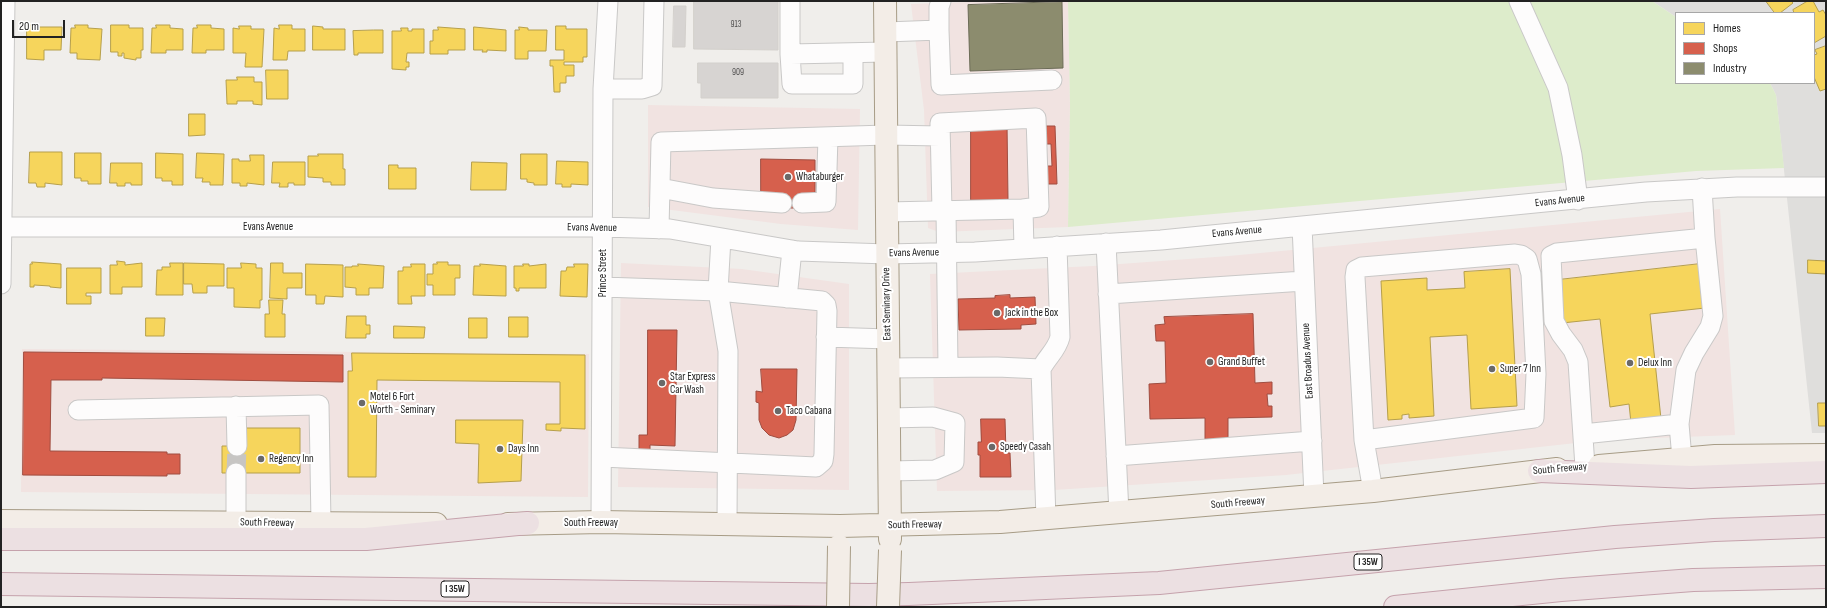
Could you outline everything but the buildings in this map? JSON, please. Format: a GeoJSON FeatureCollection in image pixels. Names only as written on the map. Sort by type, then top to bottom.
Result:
{"type":"FeatureCollection","features":[{"type":"Feature","properties":{"kind":"highway"},"geometry":{"type":"LineString","coordinates":[[1539,471],[1691,477],[1826,472]]}},
{"type":"Feature","properties":{"kind":"highway"},"geometry":{"type":"LineString","coordinates":[[1,539],[366,539],[528,524]]}},
{"type":"Feature","properties":{"kind":"highway","name":"I 35W"},"geometry":{"type":"LineString","coordinates":[[1,584],[869,594],[917,593],[1159,583],[1615,537],[1714,530],[1826,526]]}},
{"type":"Feature","properties":{"kind":"highway"},"geometry":{"type":"LineString","coordinates":[[1395,607],[1561,590],[1693,580],[1826,577]]}},
{"type":"Feature","properties":{"kind":"main road","name":"East Seminary Drive"},"geometry":{"type":"LineString","coordinates":[[885,1],[888,368],[891,525],[888,607]]}},
{"type":"Feature","properties":{"kind":"main road","name":"South Freeway"},"geometry":{"type":"LineString","coordinates":[[1,521],[236,522],[321,524],[528,524],[601,522],[727,524],[839,536],[891,525],[1000,522],[1119,513],[1373,491],[1539,471],[1715,456],[1826,455]]}},
{"type":"Feature","properties":{"kind":"main road"},"geometry":{"type":"LineString","coordinates":[[838,607],[839,536]]}},
{"type":"Feature","properties":{"kind":"street"},"geometry":{"type":"LineString","coordinates":[[1,284],[5,1]]}},
{"type":"Feature","properties":{"kind":"street","name":"Prince Street"},"geometry":{"type":"LineString","coordinates":[[601,522],[603,89],[608,1]]}},
{"type":"Feature","properties":{"kind":"street"},"geometry":{"type":"LineString","coordinates":[[603,89],[642,89],[652,86],[654,1]]}},
{"type":"Feature","properties":{"kind":"street"},"geometry":{"type":"LineString","coordinates":[[790,1],[790,54],[792,84],[853,84],[853,53]]}},
{"type":"Feature","properties":{"kind":"street"},"geometry":{"type":"LineString","coordinates":[[941,1],[939,7],[941,85],[1052,80]]}},
{"type":"Feature","properties":{"kind":"street"},"geometry":{"type":"LineString","coordinates":[[1519,1],[1558,88],[1572,155],[1578,200]]}},
{"type":"Feature","properties":{"kind":"street"},"geometry":{"type":"LineString","coordinates":[[790,54],[853,53],[886,42],[939,30]]}},
{"type":"Feature","properties":{"kind":"street"},"geometry":{"type":"LineString","coordinates":[[887,212],[944,211],[1023,209],[1039,207],[1036,118],[940,123],[944,211],[947,252],[948,367]]}},
{"type":"Feature","properties":{"kind":"street"},"geometry":{"type":"LineString","coordinates":[[660,229],[661,142],[886,135],[940,136]]}},
{"type":"Feature","properties":{"kind":"street"},"geometry":{"type":"LineString","coordinates":[[802,203],[826,202],[828,137]]}},
{"type":"Feature","properties":{"kind":"street","name":"Evans Avenue"},"geometry":{"type":"LineString","coordinates":[[1,227],[603,227],[660,229],[792,250],[887,254],[1106,243],[1702,188],[1826,187]]}},
{"type":"Feature","properties":{"kind":"street"},"geometry":{"type":"LineString","coordinates":[[660,188],[712,198],[782,203]]}},
{"type":"Feature","properties":{"kind":"street"},"geometry":{"type":"LineString","coordinates":[[1682,459],[1679,424],[1686,370],[1694,353],[1710,327],[1713,316],[1705,238],[1702,188]]}},
{"type":"Feature","properties":{"kind":"street"},"geometry":{"type":"LineString","coordinates":[[1023,209],[1024,248]]}},
{"type":"Feature","properties":{"kind":"street","name":"East Broadus Avenue"},"geometry":{"type":"LineString","coordinates":[[1302,226],[1314,496]]}},
{"type":"Feature","properties":{"kind":"street"},"geometry":{"type":"LineString","coordinates":[[721,238],[718,291],[728,352],[727,524]]}},
{"type":"Feature","properties":{"kind":"street"},"geometry":{"type":"LineString","coordinates":[[1585,467],[1578,362],[1573,350],[1561,334],[1554,321],[1551,256],[1557,252],[1705,238]]}},
{"type":"Feature","properties":{"kind":"street"},"geometry":{"type":"LineString","coordinates":[[1106,243],[1119,513]]}},
{"type":"Feature","properties":{"kind":"street"},"geometry":{"type":"LineString","coordinates":[[1046,519],[1041,369],[1050,354],[1058,347],[1060,336],[1057,246]]}},
{"type":"Feature","properties":{"kind":"street"},"geometry":{"type":"LineString","coordinates":[[787,298],[792,250]]}},
{"type":"Feature","properties":{"kind":"street"},"geometry":{"type":"LineString","coordinates":[[1364,440],[1534,418],[1536,374],[1531,274],[1527,260],[1521,255],[1515,254],[1362,267],[1356,270],[1355,277],[1364,440],[1373,491]]}},
{"type":"Feature","properties":{"kind":"street"},"geometry":{"type":"LineString","coordinates":[[1108,294],[1304,281]]}},
{"type":"Feature","properties":{"kind":"street"},"geometry":{"type":"LineString","coordinates":[[602,457],[816,467],[823,461],[826,337],[826,305],[822,301],[718,291],[603,287]]}},
{"type":"Feature","properties":{"kind":"street"},"geometry":{"type":"LineString","coordinates":[[826,337],[888,338]]}},
{"type":"Feature","properties":{"kind":"street"},"geometry":{"type":"LineString","coordinates":[[888,368],[997,367],[1041,369]]}},
{"type":"Feature","properties":{"kind":"street"},"geometry":{"type":"LineString","coordinates":[[78,410],[319,405],[321,524]]}},
{"type":"Feature","properties":{"kind":"street"},"geometry":{"type":"LineString","coordinates":[[236,406],[237,446]]}},
{"type":"Feature","properties":{"kind":"street"},"geometry":{"type":"LineString","coordinates":[[889,418],[933,416],[955,422],[954,462],[935,470],[890,471]]}},
{"type":"Feature","properties":{"kind":"street"},"geometry":{"type":"LineString","coordinates":[[1583,434],[1679,424]]}},
{"type":"Feature","properties":{"kind":"street"},"geometry":{"type":"LineString","coordinates":[[1116,456],[1312,441]]}},
{"type":"Feature","properties":{"kind":"street"},"geometry":{"type":"LineString","coordinates":[[236,473],[236,522]]}},
{"type":"Feature","properties":{"kind":"shaded area"},"geometry":{"type":"Polygon","coordinates":[[[995,1],[1068,1],[1070,106],[1068,227],[939,232],[928,228],[924,110],[911,4],[995,1]]]}},
{"type":"Feature","properties":{"kind":"shaded area"},"geometry":{"type":"Polygon","coordinates":[[[1652,1],[1826,1],[1826,433],[1812,433],[1776,95],[1770,84],[1815,84],[1815,12],[1675,12],[1675,16],[1652,1]]]}},
{"type":"Feature","properties":{"kind":"shaded area"},"geometry":{"type":"Polygon","coordinates":[[[648,105],[860,109],[858,230],[781,224],[648,207],[648,105]]]}},
{"type":"Feature","properties":{"kind":"shaded area"},"geometry":{"type":"Polygon","coordinates":[[[1720,209],[1735,435],[1603,440],[1286,475],[1054,490],[937,491],[930,274],[1093,266],[1229,256],[1720,209]]]}},
{"type":"Feature","properties":{"kind":"shaded area"},"geometry":{"type":"Polygon","coordinates":[[[621,263],[742,269],[849,284],[849,490],[618,487],[621,263]]]}},
{"type":"Feature","properties":{"kind":"shaded area"},"geometry":{"type":"Polygon","coordinates":[[[22,349],[589,354],[588,497],[21,492],[22,349]]]}},
{"type":"Feature","properties":{"kind":"green space"},"geometry":{"type":"Polygon","coordinates":[[[1068,1],[1652,1],[1675,16],[1675,84],[1770,84],[1776,95],[1784,168],[1696,171],[1068,227],[1070,106],[1068,1]]]}},
{"type":"Feature","properties":{"kind":"tunnel"},"geometry":{"type":"LineString","coordinates":[[236,473],[237,446]]}},
{"type":"Feature","properties":{"kind":"place","name":"Whataburger"},"geometry":{"type":"Point","coordinates":[788,177]}},
{"type":"Feature","properties":{"kind":"place","name":"Jack in the Box"},"geometry":{"type":"Point","coordinates":[997,313]}},
{"type":"Feature","properties":{"kind":"place","name":"Grand Buffet"},"geometry":{"type":"Point","coordinates":[1210,362]}},
{"type":"Feature","properties":{"kind":"place","name":"Delux Inn"},"geometry":{"type":"Point","coordinates":[1630,363]}},
{"type":"Feature","properties":{"kind":"place","name":"Super 7 Inn"},"geometry":{"type":"Point","coordinates":[1492,369]}},
{"type":"Feature","properties":{"kind":"place","name":"Star Express Car Wash"},"geometry":{"type":"Point","coordinates":[662,383]}},
{"type":"Feature","properties":{"kind":"place","name":"Motel 6 Fort Worth - Seminary"},"geometry":{"type":"Point","coordinates":[362,403]}},
{"type":"Feature","properties":{"kind":"place","name":"Taco Cabana"},"geometry":{"type":"Point","coordinates":[778,411]}},
{"type":"Feature","properties":{"kind":"place","name":"Speedy Casah"},"geometry":{"type":"Point","coordinates":[992,447]}},
{"type":"Feature","properties":{"kind":"place","name":"Days Inn"},"geometry":{"type":"Point","coordinates":[500,449]}},
{"type":"Feature","properties":{"kind":"place","name":"Regency Inn"},"geometry":{"type":"Point","coordinates":[261,459]}}]}
